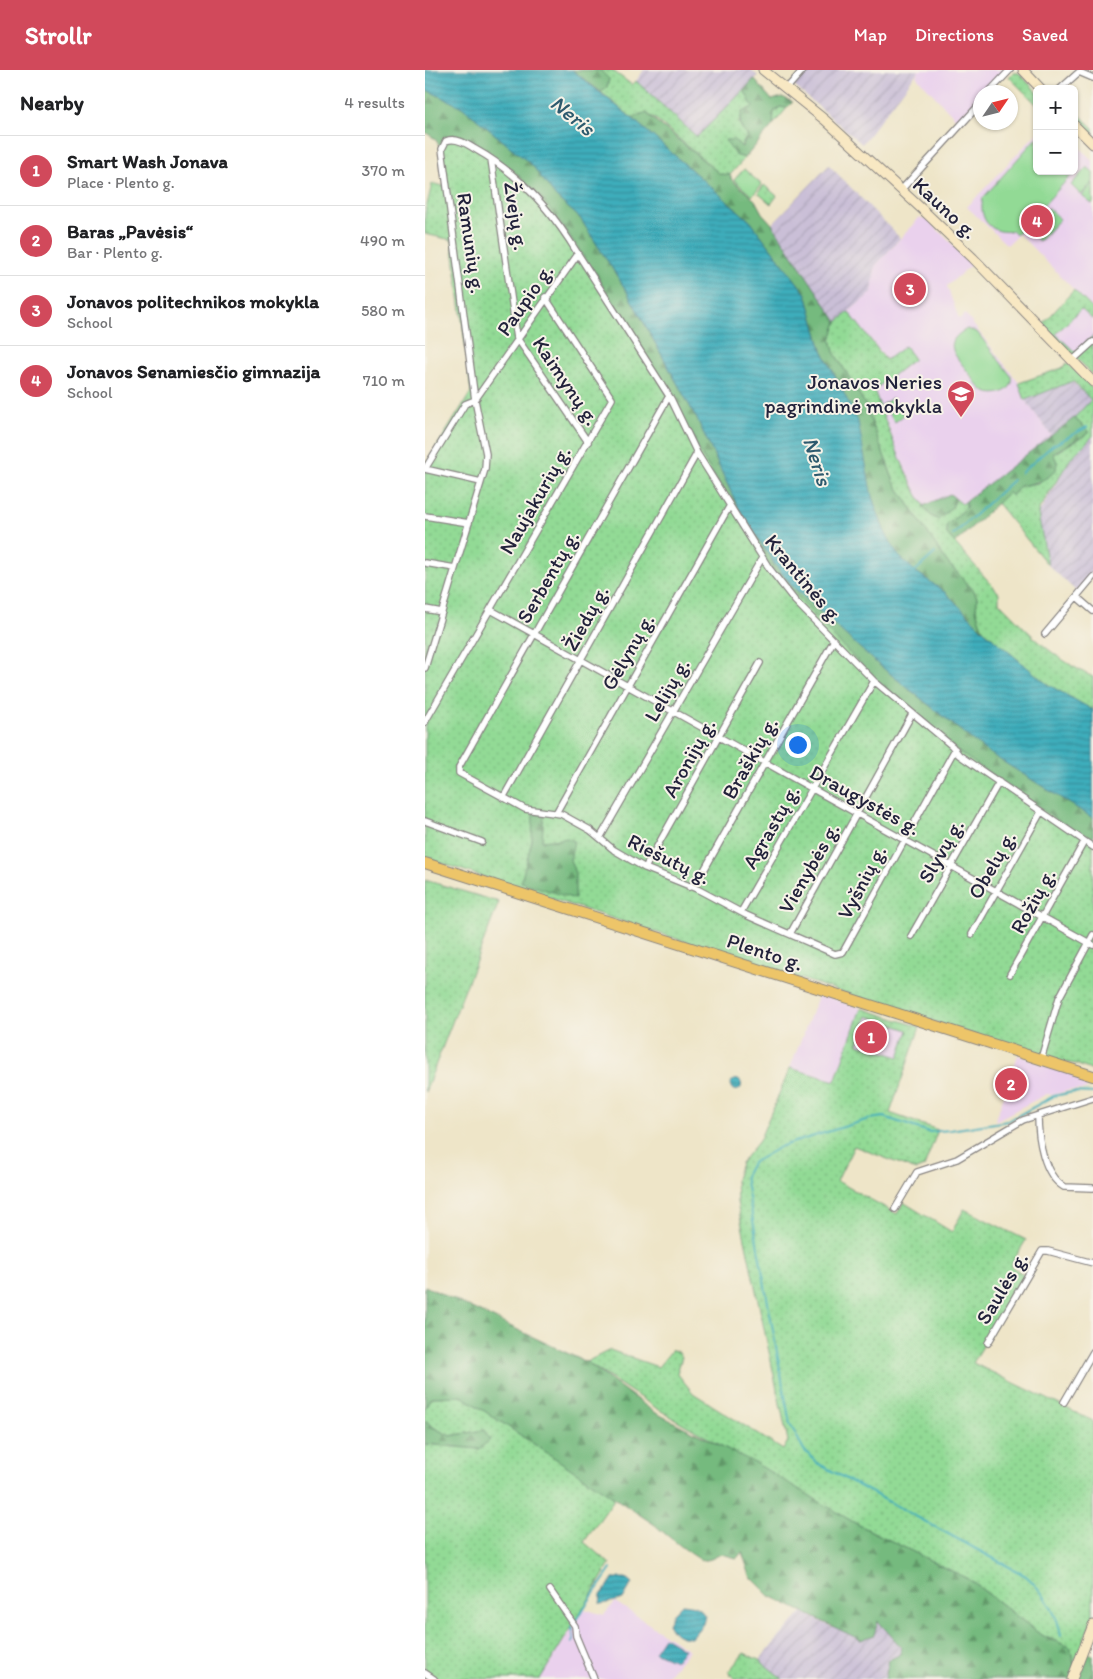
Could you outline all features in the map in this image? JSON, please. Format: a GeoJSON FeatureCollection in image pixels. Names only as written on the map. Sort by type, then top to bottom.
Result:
{"type":"FeatureCollection","features":[{"type":"Feature","properties":{"kind":"highway","name":"Plento g."},"geometry":{"type":"LineString","coordinates":[[425,863],[1093,1076]]}},
{"type":"Feature","properties":{"kind":"main road","name":"Kauno g."},"geometry":{"type":"LineString","coordinates":[[763,70],[787,88],[901,190],[973,258],[1093,382]]}},
{"type":"Feature","properties":{"kind":"main road"},"geometry":{"type":"LineString","coordinates":[[1023,70],[1037,85]]}},
{"type":"Feature","properties":{"kind":"main road"},"geometry":{"type":"LineString","coordinates":[[1078,129],[1093,144]]}},
{"type":"Feature","properties":{"kind":"main road"},"geometry":{"type":"LineString","coordinates":[[1072,1679],[1093,1625]]}},
{"type":"Feature","properties":{"kind":"street"},"geometry":{"type":"LineString","coordinates":[[787,88],[803,70]]}},
{"type":"Feature","properties":{"kind":"street"},"geometry":{"type":"LineString","coordinates":[[996,85],[1010,70]]}},
{"type":"Feature","properties":{"kind":"street"},"geometry":{"type":"LineString","coordinates":[[1064,85],[1076,72],[1093,78]]}},
{"type":"Feature","properties":{"kind":"street"},"geometry":{"type":"LineString","coordinates":[[901,190],[973,111]]}},
{"type":"Feature","properties":{"kind":"street","name":"Ramunių g."},"geometry":{"type":"LineString","coordinates":[[475,400],[442,149],[446,141],[455,140],[491,159]]}},
{"type":"Feature","properties":{"kind":"street","name":"Paupio g."},"geometry":{"type":"LineString","coordinates":[[425,469],[465,404],[475,400],[545,297],[578,254],[553,217],[524,186],[491,159]]}},
{"type":"Feature","properties":{"kind":"street","name":"Žvejų g."},"geometry":{"type":"LineString","coordinates":[[491,159],[517,338]]}},
{"type":"Feature","properties":{"kind":"street","name":"Krantinės g."},"geometry":{"type":"LineString","coordinates":[[578,254],[669,396],[697,453],[729,508],[762,558],[795,601],[874,680],[955,749],[959,755],[1093,847]]}},
{"type":"Feature","properties":{"kind":"street","name":"Naujakurių g."},"geometry":{"type":"LineString","coordinates":[[425,722],[612,399],[545,297]]}},
{"type":"Feature","properties":{"kind":"street","name":"Kaimynų g."},"geometry":{"type":"LineString","coordinates":[[517,338],[587,442]]}},
{"type":"Feature","properties":{"kind":"street"},"geometry":{"type":"LineString","coordinates":[[1072,361],[1093,342]]}},
{"type":"Feature","properties":{"kind":"street","name":"Serbentų g."},"geometry":{"type":"LineString","coordinates":[[459,774],[459,767],[669,396]]}},
{"type":"Feature","properties":{"kind":"street"},"geometry":{"type":"LineString","coordinates":[[425,668],[485,469],[486,454],[475,400]]}},
{"type":"Feature","properties":{"kind":"street","name":"Žiedų g."},"geometry":{"type":"LineString","coordinates":[[503,798],[697,453]]}},
{"type":"Feature","properties":{"kind":"street"},"geometry":{"type":"LineString","coordinates":[[425,469],[481,482]]}},
{"type":"Feature","properties":{"kind":"street","name":"Gėlynų g."},"geometry":{"type":"LineString","coordinates":[[556,813],[729,508]]}},
{"type":"Feature","properties":{"kind":"street"},"geometry":{"type":"LineString","coordinates":[[425,516],[469,522]]}},
{"type":"Feature","properties":{"kind":"street","name":"Lelijų g."},"geometry":{"type":"LineString","coordinates":[[600,838],[762,558]]}},
{"type":"Feature","properties":{"kind":"street"},"geometry":{"type":"LineString","coordinates":[[425,563],[455,568]]}},
{"type":"Feature","properties":{"kind":"street"},"geometry":{"type":"LineString","coordinates":[[1045,634],[1093,577]]}},
{"type":"Feature","properties":{"kind":"street"},"geometry":{"type":"LineString","coordinates":[[1077,597],[1093,611]]}},
{"type":"Feature","properties":{"kind":"street"},"geometry":{"type":"LineString","coordinates":[[425,609],[442,612]]}},
{"type":"Feature","properties":{"kind":"street","name":"Draugystės g."},"geometry":{"type":"LineString","coordinates":[[491,610],[1091,943]]}},
{"type":"Feature","properties":{"kind":"street","name":"Braškių g."},"geometry":{"type":"LineString","coordinates":[[689,887],[698,881],[834,640]]}},
{"type":"Feature","properties":{"kind":"street","name":"Aronijų g."},"geometry":{"type":"LineString","coordinates":[[645,868],[760,663]]}},
{"type":"Feature","properties":{"kind":"street","name":"Agrastų g."},"geometry":{"type":"LineString","coordinates":[[741,912],[874,680]]}},
{"type":"Feature","properties":{"kind":"street","name":"Vienybės g."},"geometry":{"type":"LineString","coordinates":[[790,934],[912,714]]}},
{"type":"Feature","properties":{"kind":"street","name":"Vyšnių g."},"geometry":{"type":"LineString","coordinates":[[843,952],[903,840],[955,749]]}},
{"type":"Feature","properties":{"kind":"street","name":"Riešutų g."},"geometry":{"type":"LineString","coordinates":[[459,774],[525,809],[556,813],[574,820],[614,850],[645,868],[697,889],[741,912],[835,954],[843,952]]}},
{"type":"Feature","properties":{"kind":"street","name":"Slyvų g."},"geometry":{"type":"LineString","coordinates":[[911,936],[999,782]]}},
{"type":"Feature","properties":{"kind":"street","name":"Obelų g."},"geometry":{"type":"LineString","coordinates":[[972,934],[1041,812]]}},
{"type":"Feature","properties":{"kind":"street"},"geometry":{"type":"LineString","coordinates":[[425,822],[483,842]]}},
{"type":"Feature","properties":{"kind":"street","name":"Rožių g."},"geometry":{"type":"LineString","coordinates":[[1010,974],[1084,842]]}},
{"type":"Feature","properties":{"kind":"street"},"geometry":{"type":"LineString","coordinates":[[1041,1059],[1059,998],[1091,943],[1093,935]]}},
{"type":"Feature","properties":{"kind":"street"},"geometry":{"type":"LineString","coordinates":[[895,1209],[917,1172],[957,1159],[1010,1126],[1093,1098]]}},
{"type":"Feature","properties":{"kind":"street"},"geometry":{"type":"LineString","coordinates":[[1038,1116],[1039,1143],[1056,1180],[1064,1187],[1093,1188]]}},
{"type":"Feature","properties":{"kind":"street","name":"Saulės g."},"geometry":{"type":"LineString","coordinates":[[988,1343],[1045,1250],[1093,1263]]}},
{"type":"Feature","properties":{"kind":"street"},"geometry":{"type":"LineString","coordinates":[[1064,1402],[1093,1352]]}},
{"type":"Feature","properties":{"kind":"street"},"geometry":{"type":"LineString","coordinates":[[550,1590],[575,1626],[576,1636],[595,1679]]}},
{"type":"Feature","properties":{"kind":"street"},"geometry":{"type":"LineString","coordinates":[[425,1673],[434,1679]]}},
{"type":"Feature","properties":{"kind":"shaded area"},"geometry":{"type":"Polygon","coordinates":[[[644,70],[751,70],[758,76],[697,137],[636,81],[644,70]]]}},
{"type":"Feature","properties":{"kind":"shaded area"},"geometry":{"type":"Polygon","coordinates":[[[806,70],[919,70],[862,144],[793,85],[806,70]]]}},
{"type":"Feature","properties":{"kind":"shaded area"},"geometry":{"type":"Polygon","coordinates":[[[919,70],[1002,70],[1004,72],[992,85],[973,85],[973,106],[959,122],[916,76],[919,70]]]}},
{"type":"Feature","properties":{"kind":"shaded area"},"geometry":{"type":"Polygon","coordinates":[[[1033,137],[1033,175],[1078,175],[1078,146],[1093,161],[1093,309],[1019,234],[1007,245],[967,207],[1033,137]]]}},
{"type":"Feature","properties":{"kind":"shaded area"},"geometry":{"type":"Polygon","coordinates":[[[829,165],[900,238],[875,266],[872,292],[837,322],[772,224],[829,165]]]}},
{"type":"Feature","properties":{"kind":"shaded area","name":"Jonavos Neries pagrindinė mokykla"},"geometry":{"type":"Polygon","coordinates":[[[919,218],[927,219],[972,264],[947,286],[959,319],[965,314],[1019,383],[1025,400],[1052,436],[962,504],[950,494],[923,506],[900,458],[874,390],[914,359],[905,346],[887,360],[849,312],[872,292],[875,266],[919,218]]]}},
{"type":"Feature","properties":{"kind":"shaded area"},"geometry":{"type":"Polygon","coordinates":[[[1081,309],[1093,320],[1093,336],[1077,352],[1073,352],[1056,334],[1081,309]]]}},
{"type":"Feature","properties":{"kind":"shaded area"},"geometry":{"type":"Polygon","coordinates":[[[1072,381],[1091,400],[1074,418],[1052,436],[1025,400],[1072,381]]]}},
{"type":"Feature","properties":{"kind":"shaded area"},"geometry":{"type":"Polygon","coordinates":[[[1093,436],[1093,572],[1077,592],[1048,565],[1038,514],[1071,458],[1093,436]]]}},
{"type":"Feature","properties":{"kind":"shaded area"},"geometry":{"type":"Polygon","coordinates":[[[819,994],[861,1008],[834,1082],[790,1068],[819,994]]]}},
{"type":"Feature","properties":{"kind":"shaded area"},"geometry":{"type":"Polygon","coordinates":[[[867,1016],[909,1030],[899,1058],[858,1044],[867,1016]]]}},
{"type":"Feature","properties":{"kind":"shaded area"},"geometry":{"type":"Polygon","coordinates":[[[1018,1055],[1089,1079],[1086,1090],[1070,1090],[1052,1095],[1047,1094],[995,1121],[1018,1055]]]}},
{"type":"Feature","properties":{"kind":"shaded area"},"geometry":{"type":"Polygon","coordinates":[[[615,1602],[689,1650],[665,1679],[540,1679],[584,1609],[604,1615],[615,1602]]]}},
{"type":"Feature","properties":{"kind":"shaded area"},"geometry":{"type":"Polygon","coordinates":[[[802,1612],[832,1627],[878,1621],[902,1648],[899,1655],[889,1660],[885,1679],[783,1679],[759,1660],[802,1612]]]}},
{"type":"Feature","properties":{"kind":"green space"},"geometry":{"type":"Polygon","coordinates":[[[572,70],[600,70],[609,79],[607,87],[601,92],[572,70]]]}},
{"type":"Feature","properties":{"kind":"green space"},"geometry":{"type":"Polygon","coordinates":[[[600,70],[612,70],[632,85],[636,81],[697,137],[744,90],[753,107],[742,112],[739,124],[748,135],[735,155],[745,158],[730,175],[720,174],[657,120],[646,113],[633,119],[601,92],[607,87],[609,79],[600,70]]]}},
{"type":"Feature","properties":{"kind":"green space"},"geometry":{"type":"Polygon","coordinates":[[[1013,73],[1019,73],[1033,88],[1033,101],[1018,85],[1009,77],[1013,73]]]}},
{"type":"Feature","properties":{"kind":"green space"},"geometry":{"type":"Polygon","coordinates":[[[754,79],[772,100],[782,97],[793,102],[787,108],[780,107],[774,113],[773,125],[745,158],[735,155],[725,140],[734,140],[742,147],[747,135],[741,125],[742,112],[753,107],[744,90],[754,79]]]}},
{"type":"Feature","properties":{"kind":"green space"},"geometry":{"type":"Polygon","coordinates":[[[425,89],[462,107],[532,165],[556,197],[580,218],[626,290],[698,421],[738,507],[775,565],[792,586],[873,660],[986,751],[1093,818],[1093,844],[960,753],[874,678],[828,631],[763,557],[702,456],[624,318],[568,233],[540,196],[513,170],[460,138],[453,135],[443,141],[440,146],[434,138],[425,132],[425,89]]]}},
{"type":"Feature","properties":{"kind":"green space"},"geometry":{"type":"Polygon","coordinates":[[[780,107],[787,108],[773,125],[773,113],[780,107]]]}},
{"type":"Feature","properties":{"kind":"green space"},"geometry":{"type":"Polygon","coordinates":[[[646,113],[720,174],[730,175],[732,180],[755,200],[837,322],[831,339],[834,352],[865,404],[894,482],[947,562],[974,591],[977,597],[976,610],[983,630],[946,593],[915,571],[898,556],[884,530],[872,497],[843,390],[822,350],[806,294],[750,221],[633,119],[640,114],[646,113]]]}},
{"type":"Feature","properties":{"kind":"green space"},"geometry":{"type":"Polygon","coordinates":[[[1078,113],[1093,128],[1093,137],[1078,123],[1078,113]]]}},
{"type":"Feature","properties":{"kind":"green space"},"geometry":{"type":"Polygon","coordinates":[[[453,135],[489,154],[513,170],[540,196],[568,233],[624,318],[702,456],[763,557],[828,631],[1093,844],[1093,1071],[1076,1064],[1060,1062],[425,858],[425,465],[471,392],[452,240],[425,234],[425,213],[432,184],[445,186],[440,146],[443,141],[453,135]]]}},
{"type":"Feature","properties":{"kind":"green space"},"geometry":{"type":"Polygon","coordinates":[[[1033,142],[1033,175],[1072,175],[1016,235],[1013,231],[1005,232],[988,224],[982,213],[983,198],[1033,142]]]}},
{"type":"Feature","properties":{"kind":"green space"},"geometry":{"type":"Polygon","coordinates":[[[1087,167],[1093,172],[1093,182],[1081,195],[1071,185],[1087,167]]]}},
{"type":"Feature","properties":{"kind":"green space"},"geometry":{"type":"Polygon","coordinates":[[[744,169],[762,185],[752,196],[734,180],[744,169]]]}},
{"type":"Feature","properties":{"kind":"green space"},"geometry":{"type":"Polygon","coordinates":[[[1093,183],[1093,203],[1092,204],[1082,196],[1093,183]]]}},
{"type":"Feature","properties":{"kind":"green space"},"geometry":{"type":"Polygon","coordinates":[[[764,185],[777,196],[771,204],[758,193],[764,185]]]}},
{"type":"Feature","properties":{"kind":"green space"},"geometry":{"type":"Polygon","coordinates":[[[1048,208],[1060,219],[1039,241],[1028,231],[1048,208]]]}},
{"type":"Feature","properties":{"kind":"green space"},"geometry":{"type":"Polygon","coordinates":[[[1074,290],[1093,309],[1093,320],[1081,309],[1056,334],[1075,352],[1093,336],[1093,375],[1043,324],[1074,290]]]}},
{"type":"Feature","properties":{"kind":"green space"},"geometry":{"type":"Polygon","coordinates":[[[849,312],[886,360],[905,346],[914,359],[874,390],[898,454],[930,515],[952,507],[956,499],[962,504],[966,501],[966,508],[946,526],[947,534],[999,593],[999,602],[1022,625],[1053,653],[1093,677],[1093,710],[1047,684],[983,630],[976,610],[977,597],[974,591],[947,562],[894,482],[865,404],[834,352],[831,339],[837,322],[849,312]]]}},
{"type":"Feature","properties":{"kind":"green space"},"geometry":{"type":"Polygon","coordinates":[[[967,329],[977,332],[1012,377],[1010,386],[1003,392],[993,394],[984,391],[953,350],[954,339],[967,329]]]}},
{"type":"Feature","properties":{"kind":"green space"},"geometry":{"type":"Polygon","coordinates":[[[1067,363],[1093,389],[1093,436],[1071,458],[1039,509],[1038,514],[1048,565],[996,502],[1008,492],[1012,496],[1020,486],[1039,483],[1057,462],[1053,454],[1089,433],[1074,418],[1091,400],[1073,381],[1025,400],[1019,383],[1062,368],[1067,363]]]}},
{"type":"Feature","properties":{"kind":"green space"},"geometry":{"type":"Polygon","coordinates":[[[892,398],[904,415],[895,422],[882,405],[892,398]]]}},
{"type":"Feature","properties":{"kind":"green space"},"geometry":{"type":"Polygon","coordinates":[[[1074,418],[1089,433],[1053,453],[1057,462],[1056,470],[1035,483],[1020,486],[1012,496],[1008,493],[955,543],[947,534],[946,526],[966,508],[966,501],[1074,418]]]}},
{"type":"Feature","properties":{"kind":"green space"},"geometry":{"type":"Polygon","coordinates":[[[950,494],[956,499],[952,507],[938,520],[930,515],[923,506],[950,494]]]}},
{"type":"Feature","properties":{"kind":"green space"},"geometry":{"type":"Polygon","coordinates":[[[533,814],[544,814],[542,841],[568,838],[574,841],[570,860],[575,873],[575,899],[521,882],[532,840],[533,814]]]}},
{"type":"Feature","properties":{"kind":"green space"},"geometry":{"type":"Polygon","coordinates":[[[425,880],[499,902],[425,1092],[425,880]]]}},
{"type":"Feature","properties":{"kind":"green space"},"geometry":{"type":"Polygon","coordinates":[[[861,1008],[920,1027],[890,1113],[938,1130],[924,1167],[916,1170],[854,1146],[837,1181],[897,1214],[903,1202],[952,1232],[964,1209],[1026,1240],[1010,1266],[1025,1275],[973,1363],[1093,1421],[1093,1617],[1074,1664],[1070,1647],[1041,1635],[970,1580],[855,1523],[656,1408],[586,1362],[610,1350],[658,1367],[672,1350],[679,1352],[682,1357],[677,1373],[693,1393],[783,1450],[788,1441],[737,1202],[736,1179],[741,1163],[759,1141],[790,1068],[835,1081],[861,1008]],[[867,1016],[858,1044],[899,1057],[908,1030],[867,1016]]]}},
{"type":"Feature","properties":{"kind":"green space"},"geometry":{"type":"Polygon","coordinates":[[[425,1286],[586,1362],[654,1412],[757,1464],[855,1523],[970,1580],[1041,1635],[1070,1647],[1074,1664],[1083,1663],[1088,1653],[1093,1656],[1093,1679],[885,1679],[889,1660],[899,1655],[902,1648],[878,1621],[874,1635],[861,1640],[770,1596],[750,1576],[742,1552],[737,1558],[721,1554],[707,1560],[698,1558],[655,1525],[462,1396],[431,1397],[425,1408],[425,1286]]]}},
{"type":"Feature","properties":{"kind":"green space"},"geometry":{"type":"Polygon","coordinates":[[[462,1396],[615,1498],[584,1542],[610,1564],[540,1679],[439,1679],[425,1670],[425,1444],[479,1449],[483,1430],[450,1436],[431,1426],[425,1419],[425,1408],[431,1397],[462,1396]]]}},
{"type":"Feature","properties":{"kind":"green space"},"geometry":{"type":"Polygon","coordinates":[[[425,1419],[431,1426],[450,1436],[484,1430],[490,1440],[479,1449],[425,1444],[425,1419]]]}},
{"type":"Feature","properties":{"kind":"green space"},"geometry":{"type":"Polygon","coordinates":[[[744,1653],[759,1660],[783,1679],[736,1679],[728,1672],[744,1653]]]}},
{"type":"Feature","properties":{"kind":"water","name":"Neris"},"geometry":{"type":"Polygon","coordinates":[[[425,70],[572,70],[633,119],[750,221],[806,294],[822,350],[858,421],[872,497],[884,530],[898,555],[915,571],[946,593],[983,630],[1047,684],[1093,710],[1093,818],[986,751],[873,660],[792,586],[775,565],[738,507],[698,421],[626,290],[580,218],[556,197],[532,165],[462,107],[425,89],[425,70]]]}},
{"type":"Feature","properties":{"kind":"water"},"geometry":{"type":"Polygon","coordinates":[[[736,1079],[742,1085],[736,1091],[730,1085],[736,1079]]]}},
{"type":"Feature","properties":{"kind":"water"},"geometry":{"type":"Polygon","coordinates":[[[614,1578],[626,1578],[632,1583],[623,1599],[600,1604],[601,1595],[614,1578]]]}},
{"type":"Feature","properties":{"kind":"water"},"geometry":{"type":"Polygon","coordinates":[[[682,1604],[695,1607],[705,1616],[703,1624],[691,1638],[677,1635],[668,1623],[673,1613],[682,1604]]]}},
{"type":"Feature","properties":{"kind":"water"},"geometry":{"type":"Polygon","coordinates":[[[664,1637],[684,1649],[675,1661],[654,1652],[664,1637]]]}},
{"type":"Feature","properties":{"kind":"waterway"},"geometry":{"type":"LineString","coordinates":[[1021,473],[1053,445],[1087,427]]}},
{"type":"Feature","properties":{"kind":"waterway"},"geometry":{"type":"LineString","coordinates":[[953,535],[1013,480]]}},
{"type":"Feature","properties":{"kind":"waterway"},"geometry":{"type":"LineString","coordinates":[[913,573],[935,553]]}},
{"type":"Feature","properties":{"kind":"waterway"},"geometry":{"type":"LineString","coordinates":[[1061,1636],[1053,1611],[1038,1588],[1026,1576],[817,1463],[804,1450],[790,1424],[745,1176],[752,1163],[782,1146],[869,1119],[884,1117],[929,1132],[950,1130],[1008,1121],[1054,1096],[1073,1092],[1093,1093]]}},
{"type":"Feature","properties":{"kind":"waterway"},"geometry":{"type":"LineString","coordinates":[[575,1621],[611,1569]]}},
{"type":"Feature","properties":{"kind":"waterway"},"geometry":{"type":"LineString","coordinates":[[572,1625],[574,1640],[572,1643]]}},
{"type":"Feature","properties":{"kind":"place","name":"Jonavos Senamiesčio gimnazija"},"geometry":{"type":"Point","coordinates":[1037,221]}},
{"type":"Feature","properties":{"kind":"place","name":"Jonavos politechnikos mokykla"},"geometry":{"type":"Point","coordinates":[910,289]}},
{"type":"Feature","properties":{"kind":"place","name":"Jonavos Neries pagrindinė mokykla"},"geometry":{"type":"Point","coordinates":[961,418]}},
{"type":"Feature","properties":{"kind":"place","name":"Smart Wash Jonava"},"geometry":{"type":"Point","coordinates":[871,1037]}},
{"type":"Feature","properties":{"kind":"place","name":"Baras „Pavėsis“"},"geometry":{"type":"Point","coordinates":[1011,1084]}}]}
